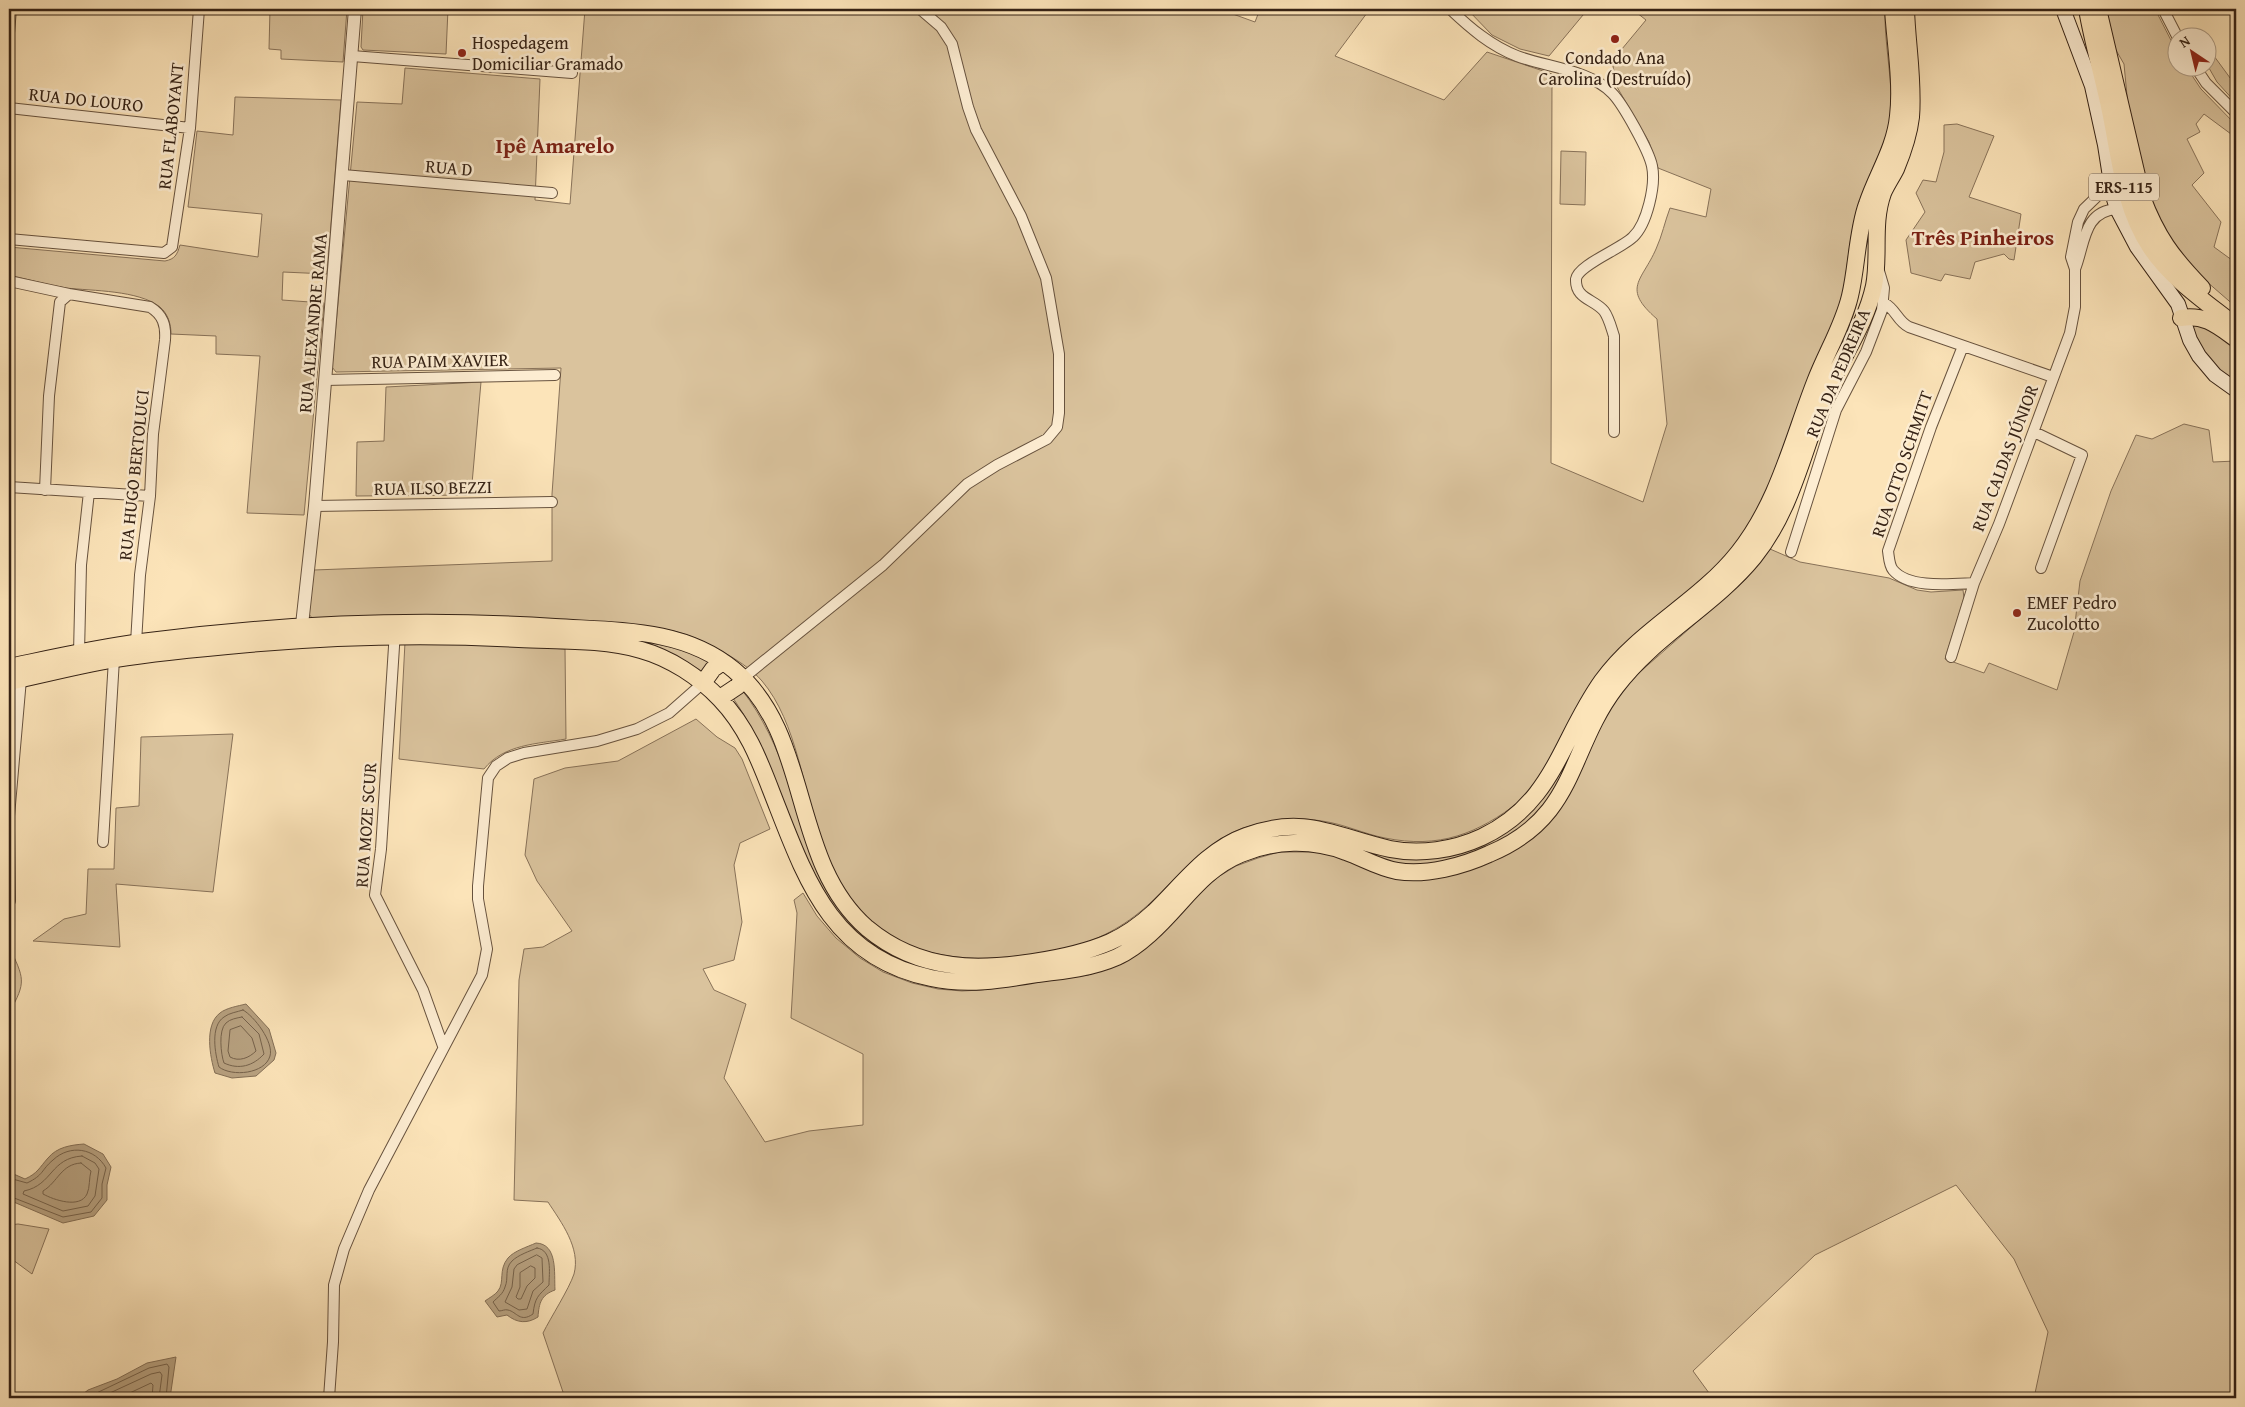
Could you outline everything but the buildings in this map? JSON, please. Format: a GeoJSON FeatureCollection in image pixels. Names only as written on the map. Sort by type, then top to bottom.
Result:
{"type":"FeatureCollection","features":[{"type":"Feature","properties":{"kind":"main road"},"geometry":{"type":"LineString","coordinates":[[9,667],[136,643],[301,633],[352,636],[395,629],[507,624],[648,633],[678,639],[698,646],[723,662],[743,678],[758,694],[778,728],[824,870],[844,902],[857,918],[885,942],[905,952],[946,965],[1003,966],[1061,956],[1110,942],[1144,920],[1193,871],[1218,850],[1245,836],[1268,830],[1294,826],[1326,830],[1398,850],[1437,850],[1472,841],[1498,828],[1528,805],[1554,770],[1584,710],[1613,668],[1650,632],[1726,568],[1766,514],[1780,482],[1825,356],[1840,327],[1849,303],[1864,214],[1868,200],[1893,145],[1898,124],[1900,98],[1893,9]]}},
{"type":"Feature","properties":{"kind":"main road"},"geometry":{"type":"LineString","coordinates":[[395,629],[632,647],[662,657],[703,683],[720,698],[734,715],[756,750],[804,875],[825,910],[864,948],[883,960],[922,976],[956,982],[996,981],[1069,970],[1115,958],[1142,941],[1158,927],[1189,892],[1212,870],[1240,854],[1274,845],[1306,842],[1323,844],[1396,871],[1429,870],[1476,860],[1514,843],[1543,818],[1558,800],[1570,779],[1595,721],[1617,686],[1646,654],[1734,578],[1753,558],[1784,511],[1830,385],[1855,339],[1873,288],[1876,263],[1876,229],[1884,192],[1905,147],[1911,117],[1911,81],[1906,9]]}},
{"type":"Feature","properties":{"kind":"main road"},"geometry":{"type":"LineString","coordinates":[[2063,9],[2092,86],[2117,209],[2137,247],[2178,304],[2181,318],[2199,356],[2215,375],[2236,390]]}},
{"type":"Feature","properties":{"kind":"main road","name":"ERS-115"},"geometry":{"type":"LineString","coordinates":[[2087,9],[2111,117],[2123,183],[2128,201],[2142,233],[2150,247],[2177,279],[2236,325]]}},
{"type":"Feature","properties":{"kind":"main road","name":"ERS-115"},"geometry":{"type":"LineString","coordinates":[[2098,9],[2136,177],[2153,226],[2171,254],[2236,325]]}},
{"type":"Feature","properties":{"kind":"main road"},"geometry":{"type":"LineString","coordinates":[[1855,339],[1854,327],[1866,271],[1866,250],[1861,238]]}},
{"type":"Feature","properties":{"kind":"main road"},"geometry":{"type":"LineString","coordinates":[[2181,318],[2194,316],[2209,321],[2236,338]]}},
{"type":"Feature","properties":{"kind":"main road"},"geometry":{"type":"LineString","coordinates":[[15,681],[114,659],[301,633]]}},
{"type":"Feature","properties":{"kind":"main road"},"geometry":{"type":"LineString","coordinates":[[703,683],[713,669],[723,662]]}},
{"type":"Feature","properties":{"kind":"main road"},"geometry":{"type":"LineString","coordinates":[[720,698],[738,686],[743,678]]}},
{"type":"Feature","properties":{"kind":"street"},"geometry":{"type":"LineString","coordinates":[[9,33],[11,9]]}},
{"type":"Feature","properties":{"kind":"street","name":"RUA FLABOYANT"},"geometry":{"type":"LineString","coordinates":[[9,239],[164,253],[172,248],[190,128],[199,9]]}},
{"type":"Feature","properties":{"kind":"street","name":"RUA ALEXANDRE RAMA"},"geometry":{"type":"LineString","coordinates":[[301,633],[315,506],[355,9]]}},
{"type":"Feature","properties":{"kind":"street"},"geometry":{"type":"LineString","coordinates":[[743,678],[883,565],[967,484],[997,465],[1047,439],[1057,427],[1059,413],[1058,354],[1046,278],[1021,216],[976,130],[968,107],[952,44],[941,27],[920,9]]}},
{"type":"Feature","properties":{"kind":"street"},"geometry":{"type":"LineString","coordinates":[[1450,9],[1488,42],[1518,56],[1571,72],[1598,83],[1612,92],[1621,105],[1652,166],[1651,196],[1642,223],[1634,236],[1620,248],[1582,268],[1576,276],[1576,287],[1582,297],[1603,310],[1614,336],[1614,432]]}},
{"type":"Feature","properties":{"kind":"street"},"geometry":{"type":"LineString","coordinates":[[2163,9],[2173,28]]}},
{"type":"Feature","properties":{"kind":"street"},"geometry":{"type":"LineString","coordinates":[[352,56],[572,73]]}},
{"type":"Feature","properties":{"kind":"street"},"geometry":{"type":"LineString","coordinates":[[2203,78],[2236,113]]}},
{"type":"Feature","properties":{"kind":"street","name":"RUA DO LOURO"},"geometry":{"type":"LineString","coordinates":[[9,108],[190,128]]}},
{"type":"Feature","properties":{"kind":"street","name":"RUA D"},"geometry":{"type":"LineString","coordinates":[[343,175],[552,194]]}},
{"type":"Feature","properties":{"kind":"street","name":"RUA CALDAS JÚNIOR"},"geometry":{"type":"LineString","coordinates":[[1951,657],[1974,583],[2034,432],[2070,333],[2075,307],[2075,269],[2071,257],[2083,225],[2084,209],[2111,183]]}},
{"type":"Feature","properties":{"kind":"street"},"geometry":{"type":"LineString","coordinates":[[2083,225],[2106,209],[2117,209]]}},
{"type":"Feature","properties":{"kind":"street","name":"RUA DA PEDREIRA"},"geometry":{"type":"LineString","coordinates":[[1792,552],[1836,410],[1866,352],[1884,303],[1884,288],[1876,263]]}},
{"type":"Feature","properties":{"kind":"street"},"geometry":{"type":"LineString","coordinates":[[9,281],[69,294]]}},
{"type":"Feature","properties":{"kind":"street"},"geometry":{"type":"LineString","coordinates":[[46,490],[49,396],[60,302],[69,294]]}},
{"type":"Feature","properties":{"kind":"street","name":"RUA HUGO BERTOLUCI"},"geometry":{"type":"LineString","coordinates":[[69,294],[150,308],[158,312],[166,328],[153,434],[150,496],[140,575],[136,643]]}},
{"type":"Feature","properties":{"kind":"street"},"geometry":{"type":"LineString","coordinates":[[1884,303],[1890,306],[1903,324],[2053,377]]}},
{"type":"Feature","properties":{"kind":"street"},"geometry":{"type":"LineString","coordinates":[[1855,339],[1866,352]]}},
{"type":"Feature","properties":{"kind":"street","name":"RUA OTTO SCHMITT"},"geometry":{"type":"LineString","coordinates":[[1962,346],[1931,427],[1888,551],[1889,562],[1893,570],[1917,583],[1974,583]]}},
{"type":"Feature","properties":{"kind":"street","name":"RUA PAIM XAVIER"},"geometry":{"type":"LineString","coordinates":[[325,380],[555,374]]}},
{"type":"Feature","properties":{"kind":"street"},"geometry":{"type":"LineString","coordinates":[[2034,432],[2082,455],[2041,568]]}},
{"type":"Feature","properties":{"kind":"street"},"geometry":{"type":"LineString","coordinates":[[9,487],[150,496]]}},
{"type":"Feature","properties":{"kind":"street"},"geometry":{"type":"LineString","coordinates":[[79,653],[81,565],[89,492]]}},
{"type":"Feature","properties":{"kind":"street","name":"RUA ILSO BEZZI"},"geometry":{"type":"LineString","coordinates":[[315,506],[552,502]]}},
{"type":"Feature","properties":{"kind":"street","name":"RUA MOZE SCUR"},"geometry":{"type":"LineString","coordinates":[[395,629],[381,849],[375,895],[423,990],[443,1046]]}},
{"type":"Feature","properties":{"kind":"street"},"geometry":{"type":"LineString","coordinates":[[103,842],[114,659]]}},
{"type":"Feature","properties":{"kind":"street"},"geometry":{"type":"LineString","coordinates":[[9,816],[15,681]]}},
{"type":"Feature","properties":{"kind":"street"},"geometry":{"type":"LineString","coordinates":[[329,1398],[333,1349],[334,1285],[344,1249],[369,1190],[482,975],[487,949],[478,899],[478,886],[488,778],[496,766],[508,758],[524,753],[597,741],[637,729],[670,713],[703,683]]}},
{"type":"Feature","properties":{"kind":"street"},"geometry":{"type":"LineString","coordinates":[[9,830],[10,901]]}},
{"type":"Feature","properties":{"kind":"shaded area"},"geometry":{"type":"Polygon","coordinates":[[[270,9],[347,9],[343,62],[281,59],[281,50],[269,49],[270,9]]]}},
{"type":"Feature","properties":{"kind":"shaded area"},"geometry":{"type":"Polygon","coordinates":[[[363,9],[448,9],[446,54],[363,50],[361,47],[363,9]]]}},
{"type":"Feature","properties":{"kind":"shaded area"},"geometry":{"type":"Polygon","coordinates":[[[585,9],[1219,9],[1255,22],[1260,9],[1363,9],[1367,13],[1335,56],[1444,100],[1487,52],[1552,74],[1551,463],[1643,502],[1667,424],[1657,319],[1640,299],[1637,292],[1638,284],[1658,244],[1670,208],[1706,217],[1711,189],[1658,168],[1649,142],[1617,87],[1612,61],[1646,20],[1632,9],[1885,9],[1891,89],[1890,121],[1886,145],[1863,192],[1856,212],[1841,304],[1770,488],[1752,525],[1520,801],[1504,813],[1473,830],[1457,836],[1423,842],[1385,838],[1330,822],[1305,819],[1286,819],[1250,826],[1220,839],[1195,859],[1139,913],[1110,932],[1088,942],[1066,948],[999,958],[967,958],[936,954],[907,944],[880,929],[857,906],[837,876],[823,847],[792,737],[774,698],[762,681],[748,668],[705,642],[675,631],[660,628],[560,619],[454,616],[312,618],[309,614],[314,570],[552,561],[552,494],[561,368],[336,372],[332,367],[357,102],[402,104],[405,68],[540,79],[535,200],[570,204],[585,9]]]}},
{"type":"Feature","properties":{"kind":"shaded area"},"geometry":{"type":"Polygon","coordinates":[[[1467,9],[1588,9],[1549,56],[1520,49],[1492,35],[1467,9]]]}},
{"type":"Feature","properties":{"kind":"shaded area"},"geometry":{"type":"Polygon","coordinates":[[[2105,9],[2155,9],[2168,34],[2168,78],[2194,78],[2201,89],[2236,125],[2236,142],[2231,134],[2204,114],[2196,124],[2200,132],[2187,139],[2204,173],[2192,185],[2221,222],[2214,247],[2236,263],[2236,307],[2176,255],[2155,223],[2129,117],[2124,64],[2113,45],[2105,9]]]}},
{"type":"Feature","properties":{"kind":"shaded area"},"geometry":{"type":"Polygon","coordinates":[[[2218,61],[2236,86],[2236,103],[2215,78],[2218,78],[2218,61]]]}},
{"type":"Feature","properties":{"kind":"shaded area"},"geometry":{"type":"Polygon","coordinates":[[[235,97],[341,100],[327,274],[283,272],[282,300],[324,303],[304,515],[247,513],[260,356],[216,354],[216,336],[171,334],[168,319],[163,310],[151,301],[140,297],[115,292],[66,288],[9,275],[9,247],[165,261],[175,256],[180,245],[258,257],[262,214],[188,207],[197,131],[233,135],[235,97]]]}},
{"type":"Feature","properties":{"kind":"shaded area"},"geometry":{"type":"Polygon","coordinates":[[[1957,124],[1994,136],[1969,197],[2021,214],[2014,260],[2009,259],[2004,254],[1975,262],[1970,279],[1945,274],[1941,281],[1911,273],[1906,240],[1925,212],[1916,193],[1923,180],[1936,182],[1944,152],[1944,125],[1957,124]]]}},
{"type":"Feature","properties":{"kind":"shaded area"},"geometry":{"type":"Polygon","coordinates":[[[1561,151],[1586,152],[1585,205],[1560,204],[1561,151]]]}},
{"type":"Feature","properties":{"kind":"shaded area"},"geometry":{"type":"Polygon","coordinates":[[[1861,265],[1863,265],[1859,291],[1848,331],[1849,338],[1821,389],[1784,496],[1768,528],[1732,572],[1632,660],[1610,687],[1590,718],[1561,783],[1537,817],[1507,839],[1488,848],[1468,856],[1427,864],[1408,865],[1385,861],[1339,842],[1326,839],[1299,836],[1271,838],[1245,846],[1222,858],[1188,886],[1211,864],[1227,854],[1246,844],[1269,837],[1298,834],[1312,835],[1395,856],[1427,857],[1458,852],[1473,847],[1501,833],[1518,821],[1532,808],[1553,780],[1594,706],[1626,664],[1734,567],[1748,552],[1768,519],[1783,488],[1827,365],[1848,323],[1861,265]]]}},
{"type":"Feature","properties":{"kind":"shaded area"},"geometry":{"type":"Polygon","coordinates":[[[2191,324],[2210,328],[2236,349],[2236,383],[2212,365],[2203,352],[2191,324]]]}},
{"type":"Feature","properties":{"kind":"shaded area"},"geometry":{"type":"Polygon","coordinates":[[[481,382],[471,495],[356,496],[357,442],[384,441],[386,387],[481,382]]]}},
{"type":"Feature","properties":{"kind":"shaded area"},"geometry":{"type":"Polygon","coordinates":[[[2184,424],[2209,430],[2213,462],[2236,461],[2236,1398],[2034,1398],[2048,1332],[2014,1259],[1956,1185],[1815,1255],[1693,1371],[1709,1393],[1708,1398],[565,1398],[543,1333],[572,1280],[575,1255],[564,1227],[548,1202],[514,1200],[519,980],[524,949],[543,947],[572,931],[537,881],[525,855],[534,779],[565,768],[618,761],[696,719],[717,737],[735,748],[742,759],[770,829],[740,843],[734,865],[742,922],[734,960],[703,969],[714,990],[746,1004],[724,1078],[765,1142],[809,1131],[863,1125],[863,1054],[791,1018],[797,913],[794,900],[803,893],[817,916],[836,938],[860,958],[883,972],[912,983],[938,989],[981,990],[1088,975],[1124,963],[1153,942],[1200,892],[1218,877],[1236,866],[1279,852],[1330,854],[1388,875],[1523,843],[1550,822],[1562,805],[1605,714],[1625,685],[1745,580],[1770,549],[1800,562],[1889,578],[1917,590],[1931,592],[1963,590],[1964,598],[1945,659],[1984,673],[1989,663],[2057,690],[2074,632],[2080,581],[2111,491],[2136,435],[2152,439],[2184,424]]]}},
{"type":"Feature","properties":{"kind":"shaded area"},"geometry":{"type":"Polygon","coordinates":[[[546,635],[629,638],[685,650],[710,663],[700,675],[644,642],[546,635]]]}},
{"type":"Feature","properties":{"kind":"shaded area"},"geometry":{"type":"Polygon","coordinates":[[[405,642],[486,644],[565,649],[566,739],[522,746],[511,750],[501,754],[484,769],[399,759],[405,642]]]}},
{"type":"Feature","properties":{"kind":"shaded area"},"geometry":{"type":"Polygon","coordinates":[[[742,690],[763,722],[779,756],[816,868],[826,888],[838,907],[853,924],[873,941],[916,964],[944,971],[965,973],[996,971],[1072,959],[1115,946],[1141,931],[1157,918],[1132,939],[1111,952],[1085,960],[993,975],[949,974],[920,968],[894,957],[869,943],[848,924],[829,902],[813,878],[800,850],[763,753],[733,698],[742,690]]]}},
{"type":"Feature","properties":{"kind":"shaded area"},"geometry":{"type":"Polygon","coordinates":[[[233,734],[213,892],[116,884],[120,947],[33,941],[64,919],[86,914],[88,869],[114,869],[116,808],[139,806],[141,737],[233,734]]]}},
{"type":"Feature","properties":{"kind":"shaded area"},"geometry":{"type":"Polygon","coordinates":[[[9,946],[18,966],[21,986],[9,1013],[9,946]]]}},
{"type":"Feature","properties":{"kind":"shaded area"},"geometry":{"type":"Polygon","coordinates":[[[18,1224],[49,1229],[32,1274],[9,1257],[9,1225],[18,1224]]]}},
{"type":"Feature","properties":{"kind":"water"},"geometry":{"type":"Polygon","coordinates":[[[246,1004],[269,1029],[276,1053],[274,1060],[256,1076],[232,1078],[215,1073],[211,1059],[210,1033],[215,1018],[223,1011],[246,1004]]]}},
{"type":"Feature","properties":{"kind":"water"},"geometry":{"type":"Polygon","coordinates":[[[84,1144],[103,1154],[111,1167],[107,1185],[107,1200],[94,1216],[63,1223],[9,1200],[9,1172],[25,1179],[36,1172],[56,1151],[69,1146],[84,1144]]]}},
{"type":"Feature","properties":{"kind":"water"},"geometry":{"type":"Polygon","coordinates":[[[536,1243],[548,1248],[551,1254],[555,1290],[544,1297],[540,1304],[538,1317],[530,1321],[522,1322],[507,1315],[497,1317],[485,1301],[498,1291],[505,1262],[514,1253],[536,1243]]]}},
{"type":"Feature","properties":{"kind":"water"},"geometry":{"type":"Polygon","coordinates":[[[176,1357],[170,1398],[78,1398],[88,1390],[117,1379],[147,1363],[176,1357]]]}},
{"type":"Feature","properties":{"kind":"place","name":"Condado Ana Carolina (Destruído)"},"geometry":{"type":"Point","coordinates":[1615,39]}},
{"type":"Feature","properties":{"kind":"place","name":"Hospedagem Domiciliar Gramado"},"geometry":{"type":"Point","coordinates":[462,53]}},
{"type":"Feature","properties":{"kind":"place","name":"EMEF Pedro Zucolotto"},"geometry":{"type":"Point","coordinates":[2017,613]}},
{"type":"Feature","properties":{"kind":"district","name":"Ipê Amarelo"},"geometry":{"type":"Point","coordinates":[555,145]}},
{"type":"Feature","properties":{"kind":"district","name":"Três Pinheiros"},"geometry":{"type":"Point","coordinates":[1983,237]}}]}
